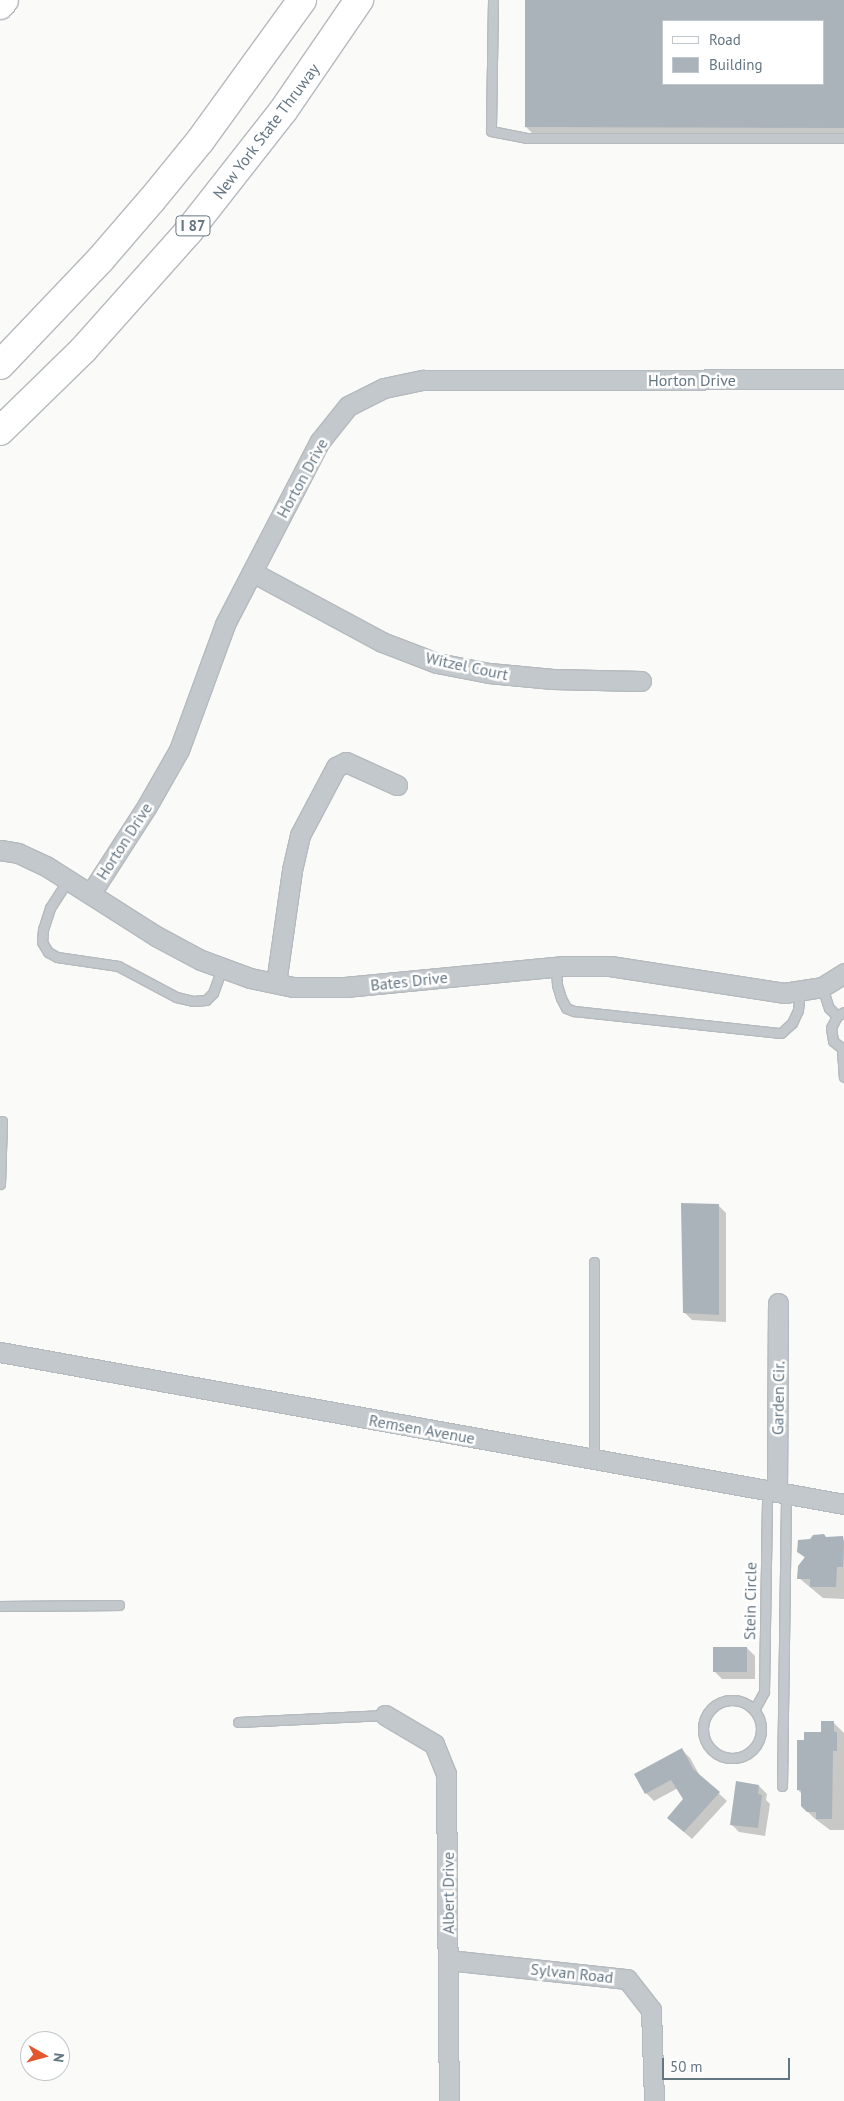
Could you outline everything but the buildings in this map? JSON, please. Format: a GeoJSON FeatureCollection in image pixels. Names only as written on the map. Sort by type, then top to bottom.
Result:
{"type":"FeatureCollection","features":[{"type":"Feature","properties":{"kind":"main road"},"geometry":{"type":"LineString","coordinates":[[0,5],[4,0]]}},
{"type":"Feature","properties":{"kind":"main road"},"geometry":{"type":"LineString","coordinates":[[0,365],[94,267],[158,194],[244,82],[302,0]]}},
{"type":"Feature","properties":{"kind":"main road","name":"New York State Thruway"},"geometry":{"type":"LineString","coordinates":[[0,431],[83,350],[188,232],[283,111],[359,0]]}},
{"type":"Feature","properties":{"kind":"street","name":"Horton Drive"},"geometry":{"type":"LineString","coordinates":[[91,893],[148,806],[179,750],[225,624],[320,441],[348,406],[384,388],[424,380],[844,380]]}},
{"type":"Feature","properties":{"kind":"street","name":"Witzel Court"},"geometry":{"type":"LineString","coordinates":[[252,572],[382,642],[437,663],[489,673],[544,678],[641,681]]}},
{"type":"Feature","properties":{"kind":"street"},"geometry":{"type":"LineString","coordinates":[[276,983],[292,870],[300,835],[336,767],[346,762],[397,785]]}},
{"type":"Feature","properties":{"kind":"street","name":"Bates Drive"},"geometry":{"type":"LineString","coordinates":[[0,850],[18,853],[46,866],[156,936],[201,960],[250,978],[294,987],[345,987],[556,966],[610,966],[784,993],[822,987],[844,973]]}},
{"type":"Feature","properties":{"kind":"street","name":"Garden Cir."},"geometry":{"type":"LineString","coordinates":[[777,1492],[778,1303]]}},
{"type":"Feature","properties":{"kind":"street","name":"Remsen Avenue"},"geometry":{"type":"LineString","coordinates":[[0,1352],[844,1504]]}},
{"type":"Feature","properties":{"kind":"street","name":"Albert Drive"},"geometry":{"type":"LineString","coordinates":[[384,1715],[434,1744],[446,1774],[450,2101]]}},
{"type":"Feature","properties":{"kind":"street","name":"Sylvan Road"},"geometry":{"type":"LineString","coordinates":[[448,1960],[627,1979],[651,2010],[654,2101]]}},
{"type":"Feature","properties":{"kind":"lane"},"geometry":{"type":"LineString","coordinates":[[493,0],[491,131],[526,138],[844,138]]}},
{"type":"Feature","properties":{"kind":"lane"},"geometry":{"type":"LineString","coordinates":[[68,879],[50,908],[44,929],[42,942],[48,952],[57,957],[118,966],[176,997],[193,1001],[206,1000],[213,993],[222,968]]}},
{"type":"Feature","properties":{"kind":"lane"},"geometry":{"type":"LineString","coordinates":[[556,966],[557,985],[566,1008],[574,1011],[780,1033],[792,1023],[798,1010],[800,990]]}},
{"type":"Feature","properties":{"kind":"lane"},"geometry":{"type":"LineString","coordinates":[[822,987],[829,1008],[840,1014],[833,1022],[831,1034],[833,1041],[843,1050],[844,1077]]}},
{"type":"Feature","properties":{"kind":"lane"},"geometry":{"type":"LineString","coordinates":[[0,1184],[2,1121]]}},
{"type":"Feature","properties":{"kind":"lane"},"geometry":{"type":"LineString","coordinates":[[594,1262],[594,1459]]}},
{"type":"Feature","properties":{"kind":"lane"},"geometry":{"type":"LineString","coordinates":[[777,1492],[782,1786]]}},
{"type":"Feature","properties":{"kind":"lane","name":"Stein Circle"},"geometry":{"type":"LineString","coordinates":[[754,1710],[764,1692],[777,1492]]}},
{"type":"Feature","properties":{"kind":"lane"},"geometry":{"type":"LineString","coordinates":[[0,1606],[119,1605]]}},
{"type":"Feature","properties":{"kind":"lane"},"geometry":{"type":"LineString","coordinates":[[729,1700],[747,1704],[754,1710],[761,1728],[755,1746],[748,1752],[730,1758],[713,1750],[707,1743],[703,1724],[712,1708],[729,1700]]}},
{"type":"Feature","properties":{"kind":"lane"},"geometry":{"type":"LineString","coordinates":[[238,1722],[384,1715]]}}]}
